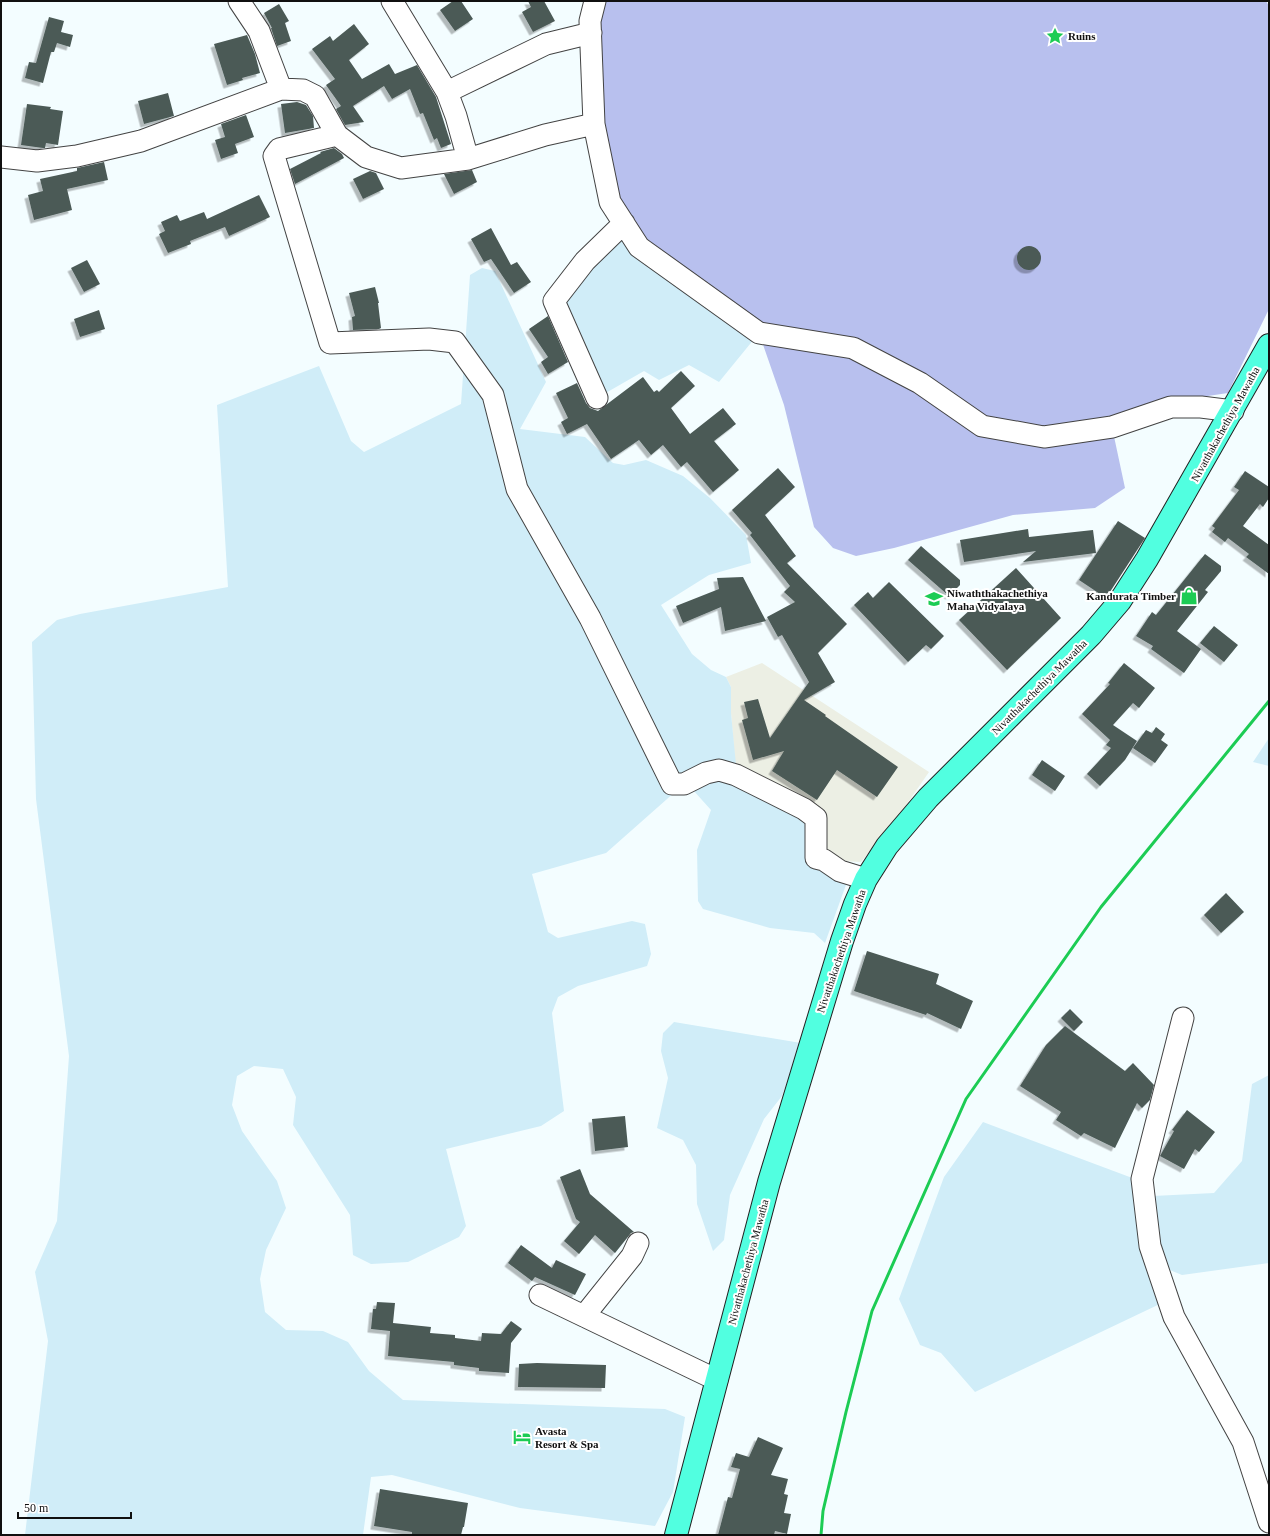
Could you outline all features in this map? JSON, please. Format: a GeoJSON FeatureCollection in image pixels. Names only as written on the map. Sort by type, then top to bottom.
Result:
{"type":"FeatureCollection","features":[{"type":"Feature","properties":{"kind":"highway","name":"Nivatthakachethiya Mawatha"},"geometry":{"type":"LineString","coordinates":[[676,1535],[742,1281],[778,1152],[842,941],[855,904],[866,879],[887,846],[928,798],[1091,635],[1120,601],[1147,560],[1233,411],[1269,345]]}},
{"type":"Feature","properties":{"kind":"street"},"geometry":{"type":"LineString","coordinates":[[239,1],[259,31],[281,89]]}},
{"type":"Feature","properties":{"kind":"street"},"geometry":{"type":"LineString","coordinates":[[392,1],[447,92],[456,116],[468,159]]}},
{"type":"Feature","properties":{"kind":"street"},"geometry":{"type":"LineString","coordinates":[[595,1],[590,21],[594,124],[610,202],[639,247],[760,333],[853,348],[920,383],[982,426],[1044,438],[1112,427],[1171,407],[1201,407],[1233,411]]}},
{"type":"Feature","properties":{"kind":"street"},"geometry":{"type":"LineString","coordinates":[[447,92],[546,44],[591,33]]}},
{"type":"Feature","properties":{"kind":"street"},"geometry":{"type":"LineString","coordinates":[[1,157],[37,161],[77,156],[141,141],[281,89],[303,90],[315,96],[337,135],[366,157],[401,168],[468,159],[545,135],[594,124]]}},
{"type":"Feature","properties":{"kind":"street"},"geometry":{"type":"LineString","coordinates":[[337,135],[279,149],[274,156],[330,343],[429,339],[455,342],[492,395],[518,489],[590,618],[672,784],[684,784],[706,773],[719,770],[736,775],[804,809],[816,818],[816,858],[824,860],[840,871],[866,879]]}},
{"type":"Feature","properties":{"kind":"street"},"geometry":{"type":"LineString","coordinates":[[598,398],[554,300],[585,261],[624,223]]}},
{"type":"Feature","properties":{"kind":"street"},"geometry":{"type":"LineString","coordinates":[[1183,1018],[1142,1179],[1150,1246],[1174,1317],[1242,1442],[1269,1522]]}},
{"type":"Feature","properties":{"kind":"street"},"geometry":{"type":"LineString","coordinates":[[584,1316],[632,1256],[638,1243]]}},
{"type":"Feature","properties":{"kind":"street"},"geometry":{"type":"LineString","coordinates":[[540,1295],[717,1380]]}},
{"type":"Feature","properties":{"kind":"shaded area"},"geometry":{"type":"Polygon","coordinates":[[[595,1],[1266,1],[1269,6],[1269,309],[1228,393],[1201,397],[1112,427],[1125,488],[1095,508],[1013,515],[894,548],[856,556],[833,548],[814,527],[784,405],[759,333],[639,247],[610,202],[595,1]]]}},
{"type":"Feature","properties":{"kind":"shaded area"},"geometry":{"type":"Polygon","coordinates":[[[624,223],[759,333],[719,382],[689,365],[659,380],[644,371],[597,398],[555,298],[624,223]]]}},
{"type":"Feature","properties":{"kind":"shaded area"},"geometry":{"type":"Polygon","coordinates":[[[482,268],[495,271],[546,382],[520,429],[585,437],[613,463],[624,465],[646,460],[683,476],[710,498],[746,535],[751,563],[709,575],[661,605],[692,654],[711,670],[726,677],[731,687],[731,713],[737,775],[804,809],[815,850],[847,882],[825,943],[814,933],[770,928],[703,909],[698,901],[697,850],[711,810],[693,790],[684,784],[606,853],[532,874],[548,932],[558,938],[632,921],[645,924],[651,954],[647,966],[578,986],[558,997],[552,1013],[564,1111],[541,1126],[446,1149],[466,1226],[459,1237],[408,1262],[371,1264],[353,1255],[350,1215],[293,1125],[296,1097],[283,1069],[254,1066],[237,1076],[232,1105],[242,1131],[277,1181],[286,1208],[266,1250],[260,1279],[265,1312],[286,1330],[323,1331],[348,1342],[369,1371],[403,1400],[665,1409],[685,1417],[673,1492],[655,1526],[520,1508],[392,1475],[371,1477],[363,1535],[25,1535],[48,1341],[35,1272],[57,1221],[69,1056],[36,799],[32,642],[57,620],[80,614],[228,587],[217,405],[319,366],[351,441],[364,452],[461,404],[470,275],[482,268]]]}},
{"type":"Feature","properties":{"kind":"shaded area"},"geometry":{"type":"Polygon","coordinates":[[[762,663],[929,772],[902,811],[861,862],[824,860],[736,775],[731,713],[731,687],[726,677],[762,663]]]}},
{"type":"Feature","properties":{"kind":"shaded area"},"geometry":{"type":"Polygon","coordinates":[[[1269,738],[1269,766],[1253,762],[1269,738]]]}},
{"type":"Feature","properties":{"kind":"shaded area"},"geometry":{"type":"Polygon","coordinates":[[[674,1022],[801,1043],[782,1096],[764,1119],[730,1195],[724,1240],[713,1251],[697,1204],[696,1165],[683,1140],[657,1128],[668,1078],[661,1051],[663,1033],[674,1022]]]}},
{"type":"Feature","properties":{"kind":"shaded area"},"geometry":{"type":"Polygon","coordinates":[[[1269,1075],[1269,1263],[1182,1275],[1165,1268],[1153,1196],[1214,1193],[1242,1161],[1252,1084],[1269,1075]]]}},
{"type":"Feature","properties":{"kind":"shaded area"},"geometry":{"type":"Polygon","coordinates":[[[983,1122],[1135,1179],[1164,1302],[975,1392],[941,1353],[920,1345],[899,1299],[944,1177],[983,1122]]]}},
{"type":"Feature","properties":{"kind":"building"},"geometry":{"type":"Polygon","coordinates":[[[453,1],[461,1],[473,19],[455,31],[440,10],[453,1]]]}},
{"type":"Feature","properties":{"kind":"building"},"geometry":{"type":"Polygon","coordinates":[[[528,1],[544,1],[555,21],[533,32],[522,12],[531,7],[528,1]]]}},
{"type":"Feature","properties":{"kind":"building"},"geometry":{"type":"Polygon","coordinates":[[[279,4],[289,21],[285,23],[291,41],[277,46],[272,28],[264,13],[279,4]]]}},
{"type":"Feature","properties":{"kind":"building"},"geometry":{"type":"Polygon","coordinates":[[[49,17],[64,21],[61,32],[73,35],[70,47],[57,43],[54,52],[51,52],[43,83],[25,78],[29,62],[36,63],[49,17]]]}},
{"type":"Feature","properties":{"kind":"building"},"geometry":{"type":"Polygon","coordinates":[[[354,24],[369,44],[349,60],[362,79],[389,64],[395,74],[417,65],[436,97],[451,144],[441,148],[437,138],[434,140],[423,113],[420,114],[410,89],[392,99],[384,86],[353,106],[364,122],[345,125],[336,109],[341,106],[326,85],[335,79],[312,49],[330,36],[333,41],[354,24]]]}},
{"type":"Feature","properties":{"kind":"building"},"geometry":{"type":"Polygon","coordinates":[[[247,35],[255,54],[260,73],[242,78],[243,80],[227,85],[214,44],[247,35]]]}},
{"type":"Feature","properties":{"kind":"building"},"geometry":{"type":"Polygon","coordinates":[[[168,93],[174,116],[144,124],[138,101],[168,93]]]}},
{"type":"Feature","properties":{"kind":"building"},"geometry":{"type":"Polygon","coordinates":[[[297,102],[306,105],[313,116],[314,128],[285,133],[281,104],[297,102]]]}},
{"type":"Feature","properties":{"kind":"building"},"geometry":{"type":"Polygon","coordinates":[[[27,104],[51,107],[50,109],[63,111],[58,145],[46,143],[45,148],[43,148],[21,145],[27,104]]]}},
{"type":"Feature","properties":{"kind":"building"},"geometry":{"type":"Polygon","coordinates":[[[246,115],[254,137],[235,144],[238,153],[221,159],[215,140],[225,137],[221,124],[246,115]]]}},
{"type":"Feature","properties":{"kind":"building"},"geometry":{"type":"Polygon","coordinates":[[[334,148],[342,154],[344,158],[295,184],[290,169],[321,153],[320,152],[334,148]]]}},
{"type":"Feature","properties":{"kind":"building"},"geometry":{"type":"Polygon","coordinates":[[[104,162],[108,180],[67,189],[72,210],[34,220],[28,195],[43,191],[40,179],[77,171],[77,168],[104,162]]]}},
{"type":"Feature","properties":{"kind":"building"},"geometry":{"type":"Polygon","coordinates":[[[472,170],[477,182],[454,194],[444,174],[472,170]]]}},
{"type":"Feature","properties":{"kind":"building"},"geometry":{"type":"Polygon","coordinates":[[[370,171],[376,173],[384,189],[363,199],[353,179],[370,171]]]}},
{"type":"Feature","properties":{"kind":"building"},"geometry":{"type":"Polygon","coordinates":[[[259,195],[270,217],[229,236],[225,227],[190,241],[191,244],[168,253],[159,234],[165,231],[161,222],[177,215],[180,221],[204,212],[207,219],[259,195]]]}},
{"type":"Feature","properties":{"kind":"building"},"geometry":{"type":"Polygon","coordinates":[[[491,228],[511,265],[517,262],[531,282],[514,293],[491,259],[484,262],[471,239],[491,228]]]}},
{"type":"Feature","properties":{"kind":"building"},"geometry":{"type":"Polygon","coordinates":[[[1029,246],[1034,247],[1040,253],[1040,263],[1034,269],[1029,270],[1024,269],[1018,263],[1017,258],[1018,253],[1024,247],[1029,246]]]}},
{"type":"Feature","properties":{"kind":"building"},"geometry":{"type":"Polygon","coordinates":[[[87,260],[100,284],[84,292],[71,268],[87,260]]]}},
{"type":"Feature","properties":{"kind":"building"},"geometry":{"type":"Polygon","coordinates":[[[375,287],[379,303],[381,328],[353,330],[352,317],[355,316],[349,293],[375,287]]]}},
{"type":"Feature","properties":{"kind":"building"},"geometry":{"type":"Polygon","coordinates":[[[99,310],[105,329],[80,337],[74,319],[99,310]]]}},
{"type":"Feature","properties":{"kind":"building"},"geometry":{"type":"Polygon","coordinates":[[[548,316],[568,362],[548,374],[541,362],[548,357],[529,329],[548,316]]]}},
{"type":"Feature","properties":{"kind":"building"},"geometry":{"type":"Polygon","coordinates":[[[681,371],[695,386],[671,408],[690,434],[723,408],[736,424],[714,441],[739,470],[713,492],[687,462],[681,467],[663,445],[651,455],[639,440],[611,459],[587,424],[567,434],[561,422],[568,418],[556,393],[577,383],[586,403],[590,408],[598,411],[643,377],[654,392],[657,390],[659,392],[681,371]]]}},
{"type":"Feature","properties":{"kind":"building"},"geometry":{"type":"Polygon","coordinates":[[[778,468],[795,487],[765,515],[796,556],[787,563],[847,624],[818,653],[835,682],[804,700],[898,767],[877,797],[837,770],[817,800],[772,771],[784,751],[753,760],[742,720],[748,718],[744,702],[758,699],[770,738],[809,682],[782,635],[778,637],[767,617],[795,602],[784,592],[790,586],[750,535],[752,533],[732,510],[778,468]]]}},
{"type":"Feature","properties":{"kind":"building"},"geometry":{"type":"Polygon","coordinates":[[[1245,471],[1269,487],[1269,498],[1263,507],[1260,504],[1243,526],[1269,545],[1269,574],[1246,557],[1249,554],[1228,538],[1225,542],[1212,532],[1215,528],[1212,526],[1239,490],[1234,487],[1245,471]]]}},
{"type":"Feature","properties":{"kind":"building"},"geometry":{"type":"Polygon","coordinates":[[[1118,521],[1145,538],[1106,598],[1079,580],[1118,521]]]}},
{"type":"Feature","properties":{"kind":"building"},"geometry":{"type":"Polygon","coordinates":[[[1028,529],[1029,537],[1093,530],[1096,553],[1023,562],[1036,551],[964,562],[960,540],[1028,529]]]}},
{"type":"Feature","properties":{"kind":"building"},"geometry":{"type":"Polygon","coordinates":[[[921,546],[960,580],[960,585],[949,596],[908,560],[921,546]]]}},
{"type":"Feature","properties":{"kind":"building"},"geometry":{"type":"Polygon","coordinates":[[[1205,554],[1221,566],[1221,571],[1205,590],[1208,592],[1177,631],[1201,649],[1184,673],[1151,649],[1153,646],[1136,636],[1152,612],[1156,615],[1205,554]]]}},
{"type":"Feature","properties":{"kind":"building"},"geometry":{"type":"Polygon","coordinates":[[[1016,568],[1061,618],[1007,670],[959,620],[1016,568]]]}},
{"type":"Feature","properties":{"kind":"building"},"geometry":{"type":"Polygon","coordinates":[[[743,577],[766,621],[725,631],[721,607],[683,623],[676,606],[719,589],[717,578],[743,577]]]}},
{"type":"Feature","properties":{"kind":"building"},"geometry":{"type":"Polygon","coordinates":[[[889,582],[944,636],[931,649],[926,645],[908,662],[854,605],[868,592],[873,598],[889,582]]]}},
{"type":"Feature","properties":{"kind":"building"},"geometry":{"type":"Polygon","coordinates":[[[1214,626],[1238,645],[1224,662],[1200,643],[1214,626]]]}},
{"type":"Feature","properties":{"kind":"building"},"geometry":{"type":"Polygon","coordinates":[[[1124,663],[1155,688],[1139,708],[1133,703],[1113,725],[1137,741],[1125,760],[1100,786],[1087,774],[1111,748],[1106,745],[1110,740],[1082,714],[1110,684],[1108,683],[1124,663]]]}},
{"type":"Feature","properties":{"kind":"building"},"geometry":{"type":"Polygon","coordinates":[[[1156,727],[1165,734],[1161,740],[1168,745],[1155,763],[1133,748],[1146,730],[1152,733],[1156,727]]]}},
{"type":"Feature","properties":{"kind":"building"},"geometry":{"type":"Polygon","coordinates":[[[1042,760],[1065,776],[1055,791],[1032,775],[1042,760]]]}},
{"type":"Feature","properties":{"kind":"building"},"geometry":{"type":"Polygon","coordinates":[[[1226,893],[1244,912],[1221,933],[1204,915],[1226,893]]]}},
{"type":"Feature","properties":{"kind":"building"},"geometry":{"type":"Polygon","coordinates":[[[867,951],[939,974],[936,984],[973,1001],[961,1029],[927,1013],[926,1015],[854,991],[867,951]]]}},
{"type":"Feature","properties":{"kind":"building"},"geometry":{"type":"Polygon","coordinates":[[[1070,1009],[1083,1022],[1074,1031],[1061,1018],[1070,1009]]]}},
{"type":"Feature","properties":{"kind":"building"},"geometry":{"type":"Polygon","coordinates":[[[1065,1026],[1125,1071],[1133,1063],[1154,1085],[1150,1100],[1142,1108],[1137,1103],[1115,1148],[1084,1133],[1081,1136],[1056,1120],[1061,1112],[1020,1086],[1046,1045],[1065,1026]]]}},
{"type":"Feature","properties":{"kind":"building"},"geometry":{"type":"Polygon","coordinates":[[[1187,1110],[1215,1132],[1199,1152],[1195,1149],[1184,1169],[1160,1156],[1174,1131],[1172,1130],[1187,1110]]]}},
{"type":"Feature","properties":{"kind":"building"},"geometry":{"type":"Polygon","coordinates":[[[625,1116],[628,1147],[595,1151],[592,1119],[625,1116]]]}},
{"type":"Feature","properties":{"kind":"building"},"geometry":{"type":"Polygon","coordinates":[[[580,1169],[590,1194],[634,1232],[631,1233],[615,1253],[595,1235],[579,1254],[564,1241],[580,1222],[576,1219],[560,1177],[580,1169]]]}},
{"type":"Feature","properties":{"kind":"building"},"geometry":{"type":"Polygon","coordinates":[[[521,1245],[552,1268],[556,1260],[586,1274],[575,1295],[535,1277],[532,1281],[508,1263],[521,1245]]]}},
{"type":"Feature","properties":{"kind":"building"},"geometry":{"type":"Polygon","coordinates":[[[377,1302],[395,1303],[393,1323],[431,1327],[430,1333],[455,1335],[455,1338],[481,1341],[482,1333],[501,1334],[511,1321],[522,1329],[511,1343],[509,1373],[479,1371],[479,1368],[454,1365],[454,1362],[388,1356],[390,1331],[371,1329],[373,1309],[376,1309],[377,1302]]]}},
{"type":"Feature","properties":{"kind":"building"},"geometry":{"type":"Polygon","coordinates":[[[537,1363],[606,1365],[605,1388],[518,1387],[519,1364],[537,1363]]]}},
{"type":"Feature","properties":{"kind":"building"},"geometry":{"type":"Polygon","coordinates":[[[758,1437],[783,1448],[771,1475],[788,1479],[784,1494],[788,1495],[784,1513],[791,1514],[787,1534],[775,1531],[774,1535],[718,1535],[728,1497],[732,1498],[740,1469],[731,1467],[736,1453],[749,1457],[758,1437]]]}},
{"type":"Feature","properties":{"kind":"building"},"geometry":{"type":"Polygon","coordinates":[[[380,1489],[468,1503],[464,1527],[461,1535],[412,1535],[412,1532],[374,1526],[380,1489]]]}},
{"type":"Feature","properties":{"kind":"railway"},"geometry":{"type":"LineString","coordinates":[[821,1535],[823,1511],[846,1412],[872,1311],[966,1099],[1101,907],[1269,701]]}},
{"type":"Feature","properties":{"kind":"place","name":"Ruins"},"geometry":{"type":"Point","coordinates":[1055,36]}},
{"type":"Feature","properties":{"kind":"place","name":"Kandurata Timber"},"geometry":{"type":"Point","coordinates":[1189,596]}},
{"type":"Feature","properties":{"kind":"place","name":"Niwaththakachethiya Maha Vidyalaya"},"geometry":{"type":"Point","coordinates":[934,599]}},
{"type":"Feature","properties":{"kind":"place","name":"Avasta Resort & Spa"},"geometry":{"type":"Point","coordinates":[522,1437]}}]}
